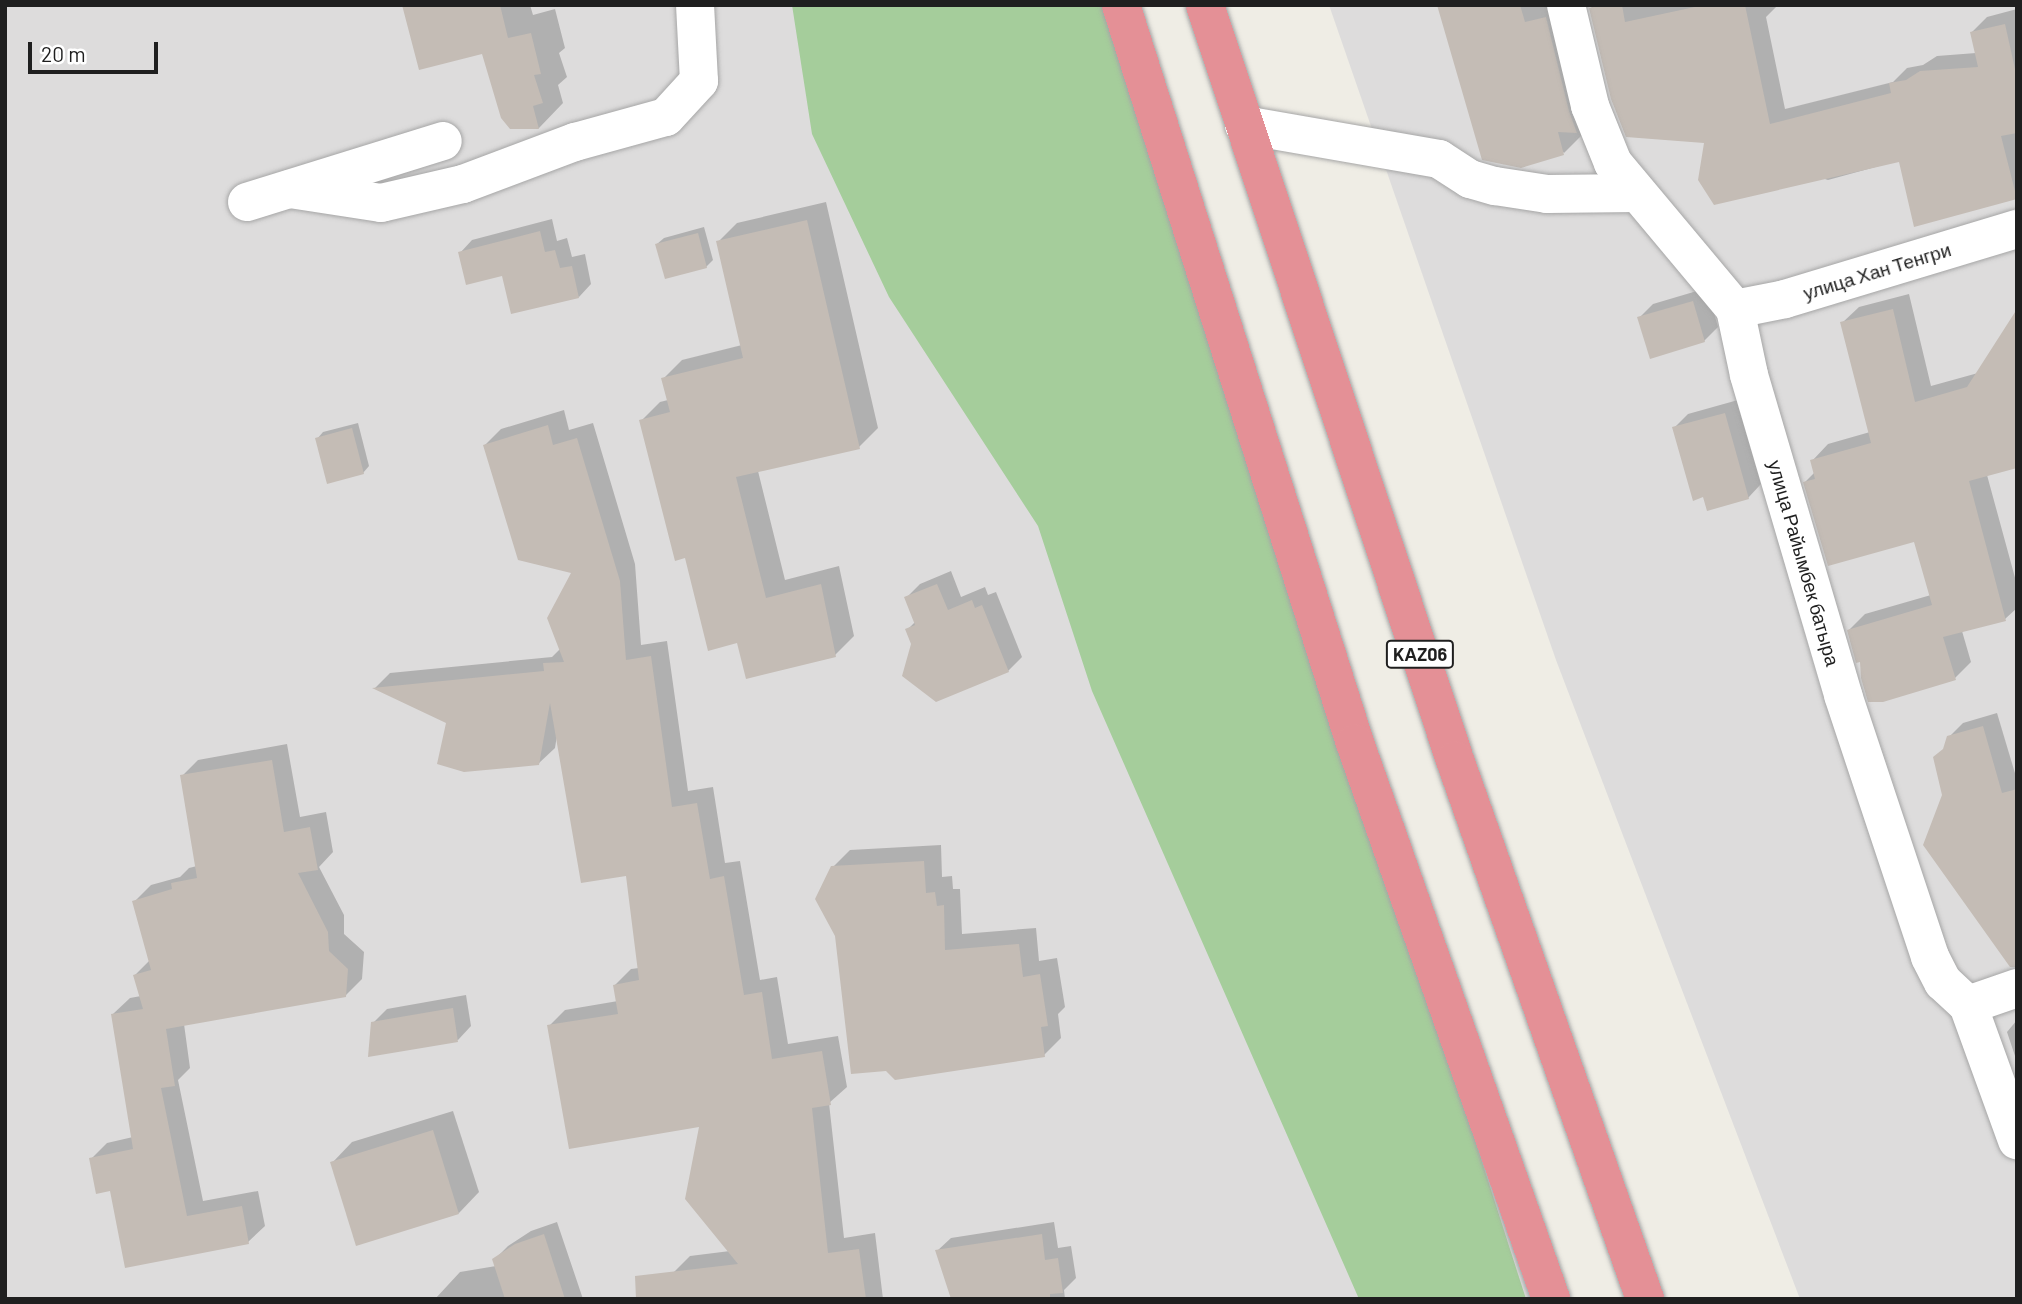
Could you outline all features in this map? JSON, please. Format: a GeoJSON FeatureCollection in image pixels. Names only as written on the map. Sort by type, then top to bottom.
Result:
{"type":"FeatureCollection","features":[{"type":"Feature","properties":{"kind":"highway"},"geometry":{"type":"LineString","coordinates":[[1121,5],[1355,743],[1551,1299]]}},
{"type":"Feature","properties":{"kind":"highway","name":"KАZ06"},"geometry":{"type":"LineString","coordinates":[[1205,5],[1455,761],[1645,1299]]}},
{"type":"Feature","properties":{"kind":"street"},"geometry":{"type":"LineString","coordinates":[[290,189],[381,203],[463,184],[575,142],[666,117],[699,81],[695,5]]}},
{"type":"Feature","properties":{"kind":"street","name":"улица Райымбек батыра"},"geometry":{"type":"LineString","coordinates":[[1566,5],[1590,106],[1613,163],[1735,309],[1749,375],[1839,682],[1930,957],[1943,982],[1968,1005],[2017,1140]]}},
{"type":"Feature","properties":{"kind":"street"},"geometry":{"type":"LineString","coordinates":[[1244,125],[1439,159],[1470,179],[1495,186],[1547,194],[1637,193]]}},
{"type":"Feature","properties":{"kind":"street"},"geometry":{"type":"LineString","coordinates":[[247,202],[443,141]]}},
{"type":"Feature","properties":{"kind":"street","name":"улица Хан Тенгри"},"geometry":{"type":"LineString","coordinates":[[1735,309],[1785,299],[2017,229]]}},
{"type":"Feature","properties":{"kind":"street"},"geometry":{"type":"LineString","coordinates":[[1968,1005],[2017,988]]}},
{"type":"Feature","properties":{"kind":"shaded area"},"geometry":{"type":"Polygon","coordinates":[[[5,5],[1082,5],[1554,1299],[5,1299],[5,5]]]}},
{"type":"Feature","properties":{"kind":"shaded area"},"geometry":{"type":"Polygon","coordinates":[[[1329,5],[2017,5],[2017,1299],[1800,1299],[1556,660],[1329,5]]]}},
{"type":"Feature","properties":{"kind":"green space"},"geometry":{"type":"Polygon","coordinates":[[[792,5],[1112,5],[1526,1299],[1359,1299],[1092,691],[1038,526],[889,297],[812,134],[792,5]]]}},
{"type":"Feature","properties":{"kind":"building"},"geometry":{"type":"Polygon","coordinates":[[[402,5],[500,5],[508,38],[531,33],[541,74],[534,75],[543,103],[533,106],[539,129],[510,129],[501,118],[482,54],[419,70],[402,5]]]}},
{"type":"Feature","properties":{"kind":"building"},"geometry":{"type":"Polygon","coordinates":[[[1437,5],[1520,5],[1525,22],[1546,17],[1577,133],[1558,132],[1564,155],[1521,168],[1482,160],[1437,5]]]}},
{"type":"Feature","properties":{"kind":"building"},"geometry":{"type":"Polygon","coordinates":[[[1622,5],[1625,22],[1704,5],[1745,5],[1770,124],[1891,93],[1889,83],[1906,80],[1920,71],[1978,67],[1970,32],[2005,24],[2017,78],[2017,133],[2001,136],[2017,199],[1914,227],[1899,162],[1714,205],[1698,180],[1704,143],[1626,137],[1611,99],[1589,8],[1622,5]]]}},
{"type":"Feature","properties":{"kind":"building"},"geometry":{"type":"Polygon","coordinates":[[[807,220],[860,449],[736,477],[766,598],[821,584],[836,657],[746,679],[737,643],[708,651],[685,558],[675,561],[639,420],[670,412],[661,378],[743,358],[716,241],[807,220]]]}},
{"type":"Feature","properties":{"kind":"building"},"geometry":{"type":"Polygon","coordinates":[[[540,231],[545,252],[555,250],[560,268],[572,266],[579,298],[511,314],[502,276],[466,285],[458,252],[540,231]]]}},
{"type":"Feature","properties":{"kind":"building"},"geometry":{"type":"Polygon","coordinates":[[[698,233],[707,268],[665,279],[655,244],[698,233]]]}},
{"type":"Feature","properties":{"kind":"building"},"geometry":{"type":"Polygon","coordinates":[[[1693,301],[1705,342],[1650,359],[1637,317],[1693,301]]]}},
{"type":"Feature","properties":{"kind":"building"},"geometry":{"type":"Polygon","coordinates":[[[1893,309],[1915,402],[1967,387],[2017,309],[2017,468],[1969,481],[2006,621],[1943,637],[1956,680],[1883,702],[1868,702],[1861,678],[1860,662],[1856,663],[1847,630],[1932,605],[1914,542],[1828,566],[1803,482],[1815,479],[1810,460],[1871,443],[1840,322],[1893,309]]]}},
{"type":"Feature","properties":{"kind":"building"},"geometry":{"type":"Polygon","coordinates":[[[1725,413],[1749,499],[1707,511],[1703,497],[1693,501],[1672,427],[1725,413]]]}},
{"type":"Feature","properties":{"kind":"building"},"geometry":{"type":"Polygon","coordinates":[[[548,425],[553,445],[577,438],[620,581],[626,660],[651,656],[672,807],[697,803],[710,879],[724,876],[744,995],[762,992],[772,1059],[822,1051],[831,1105],[812,1108],[828,1253],[859,1249],[866,1299],[636,1299],[635,1276],[738,1264],[685,1199],[699,1127],[569,1149],[547,1025],[618,1014],[613,985],[639,980],[626,876],[581,883],[550,703],[539,765],[464,772],[437,764],[446,723],[372,688],[544,671],[543,663],[564,662],[547,618],[571,573],[518,560],[483,445],[548,425]]]}},
{"type":"Feature","properties":{"kind":"building"},"geometry":{"type":"Polygon","coordinates":[[[352,428],[364,474],[327,484],[315,438],[352,428]]]}},
{"type":"Feature","properties":{"kind":"building"},"geometry":{"type":"Polygon","coordinates":[[[937,584],[948,610],[972,600],[975,608],[982,605],[1009,672],[936,702],[902,676],[911,644],[905,629],[915,625],[904,597],[937,584]]]}},
{"type":"Feature","properties":{"kind":"building"},"geometry":{"type":"Polygon","coordinates":[[[1983,726],[2002,793],[2017,789],[2017,967],[2010,967],[1923,845],[1942,795],[1933,757],[1943,749],[1947,736],[1983,726]]]}},
{"type":"Feature","properties":{"kind":"building"},"geometry":{"type":"Polygon","coordinates":[[[272,760],[284,832],[310,827],[318,870],[298,873],[328,932],[329,951],[348,969],[346,997],[166,1029],[175,1086],[161,1088],[187,1216],[242,1206],[249,1244],[125,1268],[110,1191],[96,1194],[89,1158],[133,1149],[111,1014],[143,1009],[133,975],[151,970],[132,901],[172,889],[171,883],[197,878],[180,775],[272,760]]]}},
{"type":"Feature","properties":{"kind":"building"},"geometry":{"type":"Polygon","coordinates":[[[924,861],[926,893],[935,892],[937,906],[944,905],[945,950],[1019,944],[1023,977],[1040,974],[1048,1026],[1041,1027],[1045,1057],[895,1080],[886,1071],[851,1074],[835,936],[815,899],[831,866],[924,861]]]}},
{"type":"Feature","properties":{"kind":"building"},"geometry":{"type":"Polygon","coordinates":[[[453,1008],[458,1042],[368,1057],[371,1022],[453,1008]]]}},
{"type":"Feature","properties":{"kind":"building"},"geometry":{"type":"Polygon","coordinates":[[[433,1130],[459,1214],[356,1246],[330,1162],[433,1130]]]}},
{"type":"Feature","properties":{"kind":"building"},"geometry":{"type":"Polygon","coordinates":[[[544,1234],[565,1299],[505,1299],[492,1259],[515,1244],[544,1234]]]}},
{"type":"Feature","properties":{"kind":"building"},"geometry":{"type":"Polygon","coordinates":[[[1042,1234],[1045,1260],[1058,1258],[1063,1293],[1050,1294],[1050,1299],[951,1299],[935,1250],[1042,1234]]]}}]}
